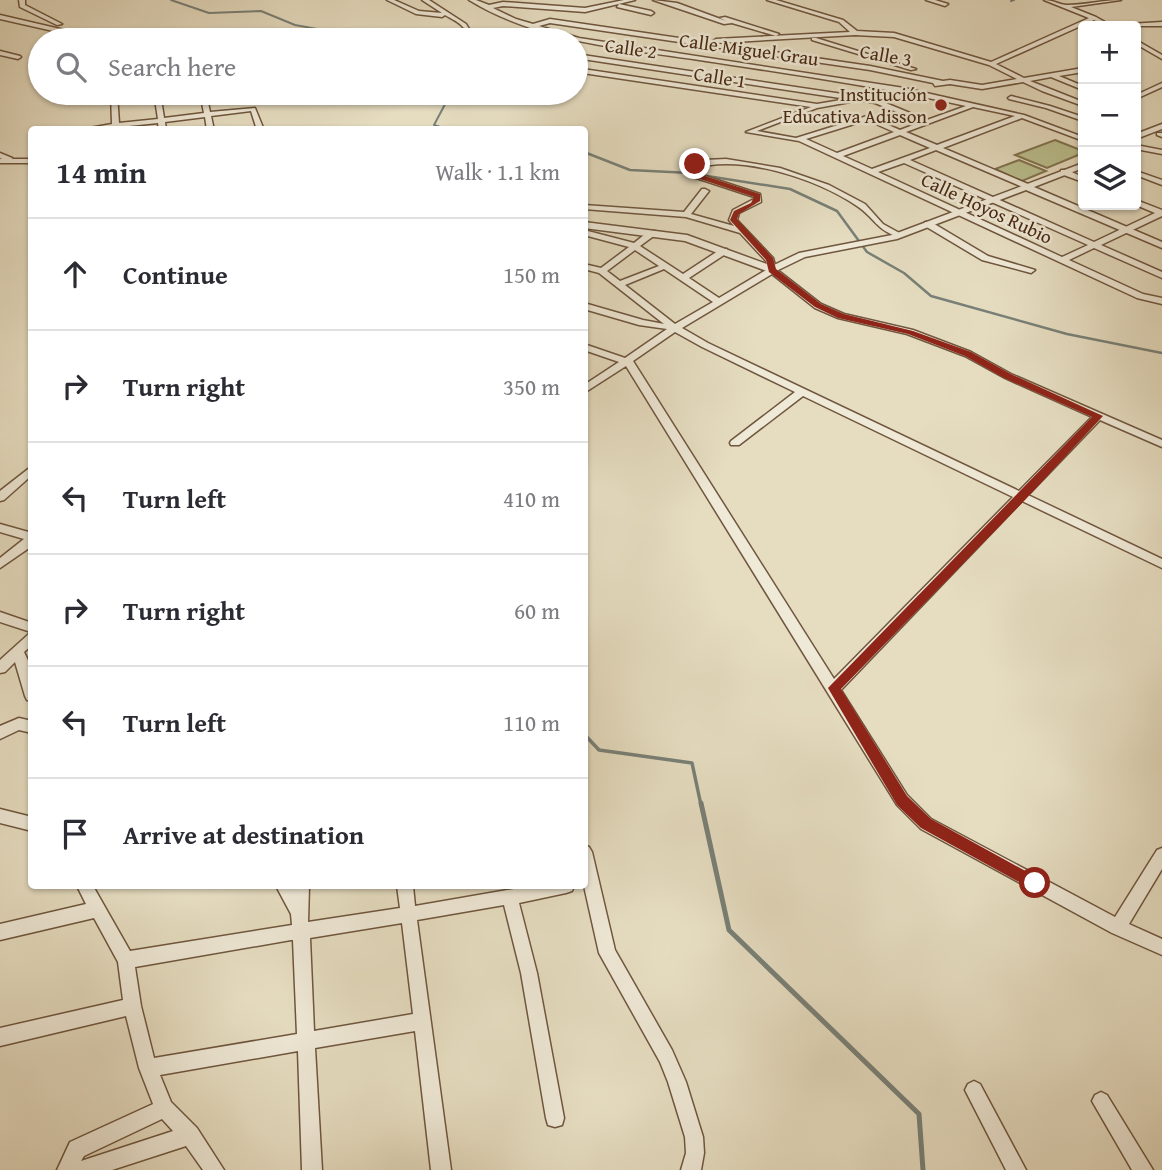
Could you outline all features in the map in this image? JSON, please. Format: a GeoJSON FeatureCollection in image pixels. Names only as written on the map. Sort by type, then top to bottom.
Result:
{"type":"FeatureCollection","features":[{"type":"Feature","properties":{"kind":"street"},"geometry":{"type":"LineString","coordinates":[[22,0],[22,6],[63,28]]}},
{"type":"Feature","properties":{"kind":"street"},"geometry":{"type":"LineString","coordinates":[[390,0],[418,13],[446,15]]}},
{"type":"Feature","properties":{"kind":"street"},"geometry":{"type":"LineString","coordinates":[[425,0],[466,28]]}},
{"type":"Feature","properties":{"kind":"street","name":"Calle Miguel Grau"},"geometry":{"type":"LineString","coordinates":[[472,0],[539,28]]}},
{"type":"Feature","properties":{"kind":"street"},"geometry":{"type":"LineString","coordinates":[[566,9],[573,6],[577,0]]}},
{"type":"Feature","properties":{"kind":"street"},"geometry":{"type":"LineString","coordinates":[[488,7],[503,4],[585,10],[632,0]]}},
{"type":"Feature","properties":{"kind":"street"},"geometry":{"type":"LineString","coordinates":[[656,0],[782,37]]}},
{"type":"Feature","properties":{"kind":"street"},"geometry":{"type":"LineString","coordinates":[[770,0],[841,21],[855,33]]}},
{"type":"Feature","properties":{"kind":"street"},"geometry":{"type":"LineString","coordinates":[[783,4],[795,0]]}},
{"type":"Feature","properties":{"kind":"street"},"geometry":{"type":"LineString","coordinates":[[929,0],[945,4]]}},
{"type":"Feature","properties":{"kind":"street"},"geometry":{"type":"LineString","coordinates":[[1047,0],[1100,21]]}},
{"type":"Feature","properties":{"kind":"street"},"geometry":{"type":"LineString","coordinates":[[1065,7],[1115,0]]}},
{"type":"Feature","properties":{"kind":"street"},"geometry":{"type":"LineString","coordinates":[[615,5],[651,13]]}},
{"type":"Feature","properties":{"kind":"street"},"geometry":{"type":"LineString","coordinates":[[0,17],[45,28]]}},
{"type":"Feature","properties":{"kind":"street"},"geometry":{"type":"LineString","coordinates":[[695,43],[728,31],[728,22],[721,17]]}},
{"type":"Feature","properties":{"kind":"street"},"geometry":{"type":"LineString","coordinates":[[991,64],[1094,18]]}},
{"type":"Feature","properties":{"kind":"street","name":"Calle 3"},"geometry":{"type":"LineString","coordinates":[[532,26],[548,21],[947,82]]}},
{"type":"Feature","properties":{"kind":"street"},"geometry":{"type":"LineString","coordinates":[[1141,25],[1162,24]]}},
{"type":"Feature","properties":{"kind":"street"},"geometry":{"type":"LineString","coordinates":[[695,43],[879,33],[991,64],[1022,80],[1078,102]]}},
{"type":"Feature","properties":{"kind":"street"},"geometry":{"type":"LineString","coordinates":[[803,36],[947,82],[982,87],[1078,71]]}},
{"type":"Feature","properties":{"kind":"street"},"geometry":{"type":"LineString","coordinates":[[780,55],[793,37]]}},
{"type":"Feature","properties":{"kind":"street"},"geometry":{"type":"LineString","coordinates":[[620,78],[659,38]]}},
{"type":"Feature","properties":{"kind":"street"},"geometry":{"type":"LineString","coordinates":[[702,91],[750,38]]}},
{"type":"Feature","properties":{"kind":"street","name":"Calle Miguel Grau"},"geometry":{"type":"LineString","coordinates":[[588,41],[904,90],[1020,116],[1078,137]]}},
{"type":"Feature","properties":{"kind":"street"},"geometry":{"type":"LineString","coordinates":[[792,103],[834,45]]}},
{"type":"Feature","properties":{"kind":"street"},"geometry":{"type":"LineString","coordinates":[[1141,45],[1162,57]]}},
{"type":"Feature","properties":{"kind":"street"},"geometry":{"type":"LineString","coordinates":[[0,53],[19,57]]}},
{"type":"Feature","properties":{"kind":"street","name":"Calle 2"},"geometry":{"type":"LineString","coordinates":[[588,58],[876,101],[927,122]]}},
{"type":"Feature","properties":{"kind":"street","name":"Calle 1"},"geometry":{"type":"LineString","coordinates":[[588,72],[792,103],[804,108]]}},
{"type":"Feature","properties":{"kind":"street"},"geometry":{"type":"LineString","coordinates":[[1051,75],[1078,86]]}},
{"type":"Feature","properties":{"kind":"street"},"geometry":{"type":"LineString","coordinates":[[904,90],[947,82]]}},
{"type":"Feature","properties":{"kind":"street"},"geometry":{"type":"LineString","coordinates":[[1141,95],[1162,85]]}},
{"type":"Feature","properties":{"kind":"street"},"geometry":{"type":"LineString","coordinates":[[800,139],[858,114],[891,89]]}},
{"type":"Feature","properties":{"kind":"street"},"geometry":{"type":"LineString","coordinates":[[1141,89],[1162,96]]}},
{"type":"Feature","properties":{"kind":"street"},"geometry":{"type":"LineString","coordinates":[[860,98],[804,108],[749,132],[800,139],[867,118],[1162,244]]}},
{"type":"Feature","properties":{"kind":"street"},"geometry":{"type":"LineString","coordinates":[[1011,98],[1078,116]]}},
{"type":"Feature","properties":{"kind":"street"},"geometry":{"type":"LineString","coordinates":[[982,107],[999,102]]}},
{"type":"Feature","properties":{"kind":"street"},"geometry":{"type":"LineString","coordinates":[[115,105],[116,126]]}},
{"type":"Feature","properties":{"kind":"street"},"geometry":{"type":"LineString","coordinates":[[159,105],[163,126]]}},
{"type":"Feature","properties":{"kind":"street"},"geometry":{"type":"LineString","coordinates":[[205,105],[210,126]]}},
{"type":"Feature","properties":{"kind":"street"},"geometry":{"type":"LineString","coordinates":[[836,156],[972,105]]}},
{"type":"Feature","properties":{"kind":"street"},"geometry":{"type":"LineString","coordinates":[[872,172],[1048,107]]}},
{"type":"Feature","properties":{"kind":"street"},"geometry":{"type":"LineString","coordinates":[[128,126],[253,109],[259,126]]}},
{"type":"Feature","properties":{"kind":"street"},"geometry":{"type":"LineString","coordinates":[[1056,128],[1078,120]]}},
{"type":"Feature","properties":{"kind":"street"},"geometry":{"type":"LineString","coordinates":[[1141,136],[1161,132]]}},
{"type":"Feature","properties":{"kind":"street"},"geometry":{"type":"LineString","coordinates":[[1141,142],[1161,132]]}},
{"type":"Feature","properties":{"kind":"street","name":"Calle Hoyos Rubio"},"geometry":{"type":"LineString","coordinates":[[800,139],[1140,296],[1162,301]]}},
{"type":"Feature","properties":{"kind":"street"},"geometry":{"type":"LineString","coordinates":[[1141,146],[1162,152]]}},
{"type":"Feature","properties":{"kind":"street"},"geometry":{"type":"LineString","coordinates":[[3,159],[28,161]]}},
{"type":"Feature","properties":{"kind":"street"},"geometry":{"type":"LineString","coordinates":[[905,160],[1162,275]]}},
{"type":"Feature","properties":{"kind":"street"},"geometry":{"type":"LineString","coordinates":[[1026,186],[1078,161]]}},
{"type":"Feature","properties":{"kind":"street"},"geometry":{"type":"LineString","coordinates":[[772,270],[770,260],[736,223],[734,216],[758,200],[757,196],[703,179],[690,173],[689,168],[695,164],[719,162],[799,175],[864,207],[877,226],[899,235]]}},
{"type":"Feature","properties":{"kind":"street"},"geometry":{"type":"LineString","coordinates":[[588,388],[675,328],[797,257],[899,235],[1078,167]]}},
{"type":"Feature","properties":{"kind":"street"},"geometry":{"type":"LineString","coordinates":[[1064,172],[1078,178]]}},
{"type":"Feature","properties":{"kind":"street"},"geometry":{"type":"LineString","coordinates":[[1141,175],[1162,183]]}},
{"type":"Feature","properties":{"kind":"street"},"geometry":{"type":"LineString","coordinates":[[686,215],[705,191]]}},
{"type":"Feature","properties":{"kind":"street"},"geometry":{"type":"LineString","coordinates":[[1141,204],[1162,213]]}},
{"type":"Feature","properties":{"kind":"street"},"geometry":{"type":"LineString","coordinates":[[588,207],[686,215],[743,231]]}},
{"type":"Feature","properties":{"kind":"street"},"geometry":{"type":"LineString","coordinates":[[1062,260],[1162,213]]}},
{"type":"Feature","properties":{"kind":"street"},"geometry":{"type":"LineString","coordinates":[[928,224],[985,258],[1031,270]]}},
{"type":"Feature","properties":{"kind":"street"},"geometry":{"type":"LineString","coordinates":[[588,225],[687,237],[724,251],[772,270],[818,306],[841,316],[910,332],[968,354],[1008,376],[1162,444]]}},
{"type":"Feature","properties":{"kind":"street"},"geometry":{"type":"LineString","coordinates":[[588,233],[635,246],[719,302]]}},
{"type":"Feature","properties":{"kind":"street"},"geometry":{"type":"LineString","coordinates":[[602,271],[652,233]]}},
{"type":"Feature","properties":{"kind":"street"},"geometry":{"type":"LineString","coordinates":[[682,278],[724,251]]}},
{"type":"Feature","properties":{"kind":"street"},"geometry":{"type":"LineString","coordinates":[[620,284],[665,266]]}},
{"type":"Feature","properties":{"kind":"street"},"geometry":{"type":"LineString","coordinates":[[588,267],[602,271],[675,328],[802,392],[1162,564]]}},
{"type":"Feature","properties":{"kind":"street"},"geometry":{"type":"LineString","coordinates":[[588,307],[642,323],[675,328]]}},
{"type":"Feature","properties":{"kind":"street"},"geometry":{"type":"LineString","coordinates":[[588,348],[629,362],[902,800],[926,824],[1118,927],[1162,947]]}},
{"type":"Feature","properties":{"kind":"street"},"geometry":{"type":"LineString","coordinates":[[735,443],[802,392]]}},
{"type":"Feature","properties":{"kind":"street"},"geometry":{"type":"LineString","coordinates":[[834,688],[1098,416]]}},
{"type":"Feature","properties":{"kind":"street"},"geometry":{"type":"LineString","coordinates":[[0,497],[28,472]]}},
{"type":"Feature","properties":{"kind":"street"},"geometry":{"type":"LineString","coordinates":[[0,528],[28,537]]}},
{"type":"Feature","properties":{"kind":"street"},"geometry":{"type":"LineString","coordinates":[[0,564],[28,541]]}},
{"type":"Feature","properties":{"kind":"street"},"geometry":{"type":"LineString","coordinates":[[0,617],[28,627]]}},
{"type":"Feature","properties":{"kind":"street"},"geometry":{"type":"LineString","coordinates":[[0,668],[28,642]]}},
{"type":"Feature","properties":{"kind":"street"},"geometry":{"type":"LineString","coordinates":[[18,653],[28,680]]}},
{"type":"Feature","properties":{"kind":"street"},"geometry":{"type":"LineString","coordinates":[[0,733],[14,724],[28,725]]}},
{"type":"Feature","properties":{"kind":"street"},"geometry":{"type":"LineString","coordinates":[[0,816],[28,823]]}},
{"type":"Feature","properties":{"kind":"street"},"geometry":{"type":"LineString","coordinates":[[1118,927],[1162,855]]}},
{"type":"Feature","properties":{"kind":"street"},"geometry":{"type":"LineString","coordinates":[[588,881],[607,953],[666,1056],[677,1082],[694,1138],[695,1153],[691,1170]]}},
{"type":"Feature","properties":{"kind":"street"},"geometry":{"type":"LineString","coordinates":[[87,889],[126,960],[132,1006],[148,1069],[164,1108],[190,1135],[214,1170]]}},
{"type":"Feature","properties":{"kind":"street"},"geometry":{"type":"LineString","coordinates":[[285,889],[300,922]]}},
{"type":"Feature","properties":{"kind":"street"},"geometry":{"type":"LineString","coordinates":[[301,889],[300,922],[312,1170]]}},
{"type":"Feature","properties":{"kind":"street"},"geometry":{"type":"LineString","coordinates":[[406,889],[441,1170]]}},
{"type":"Feature","properties":{"kind":"street"},"geometry":{"type":"LineString","coordinates":[[126,960],[300,922],[410,913],[551,889]]}},
{"type":"Feature","properties":{"kind":"street"},"geometry":{"type":"LineString","coordinates":[[510,897],[529,973],[555,1118]]}},
{"type":"Feature","properties":{"kind":"street"},"geometry":{"type":"LineString","coordinates":[[0,932],[98,909]]}},
{"type":"Feature","properties":{"kind":"street"},"geometry":{"type":"LineString","coordinates":[[0,1037],[132,1006]]}},
{"type":"Feature","properties":{"kind":"street"},"geometry":{"type":"LineString","coordinates":[[148,1069],[421,1021]]}},
{"type":"Feature","properties":{"kind":"street"},"geometry":{"type":"LineString","coordinates":[[974,1090],[1016,1170]]}},
{"type":"Feature","properties":{"kind":"street"},"geometry":{"type":"LineString","coordinates":[[1101,1101],[1143,1170]]}},
{"type":"Feature","properties":{"kind":"street"},"geometry":{"type":"LineString","coordinates":[[66,1170],[78,1149],[164,1108]]}},
{"type":"Feature","properties":{"kind":"street"},"geometry":{"type":"LineString","coordinates":[[83,1170],[190,1135]]}},
{"type":"Feature","properties":{"kind":"green space"},"geometry":{"type":"Polygon","coordinates":[[[1055,140],[1078,149],[1078,155],[1047,168],[1015,155],[1055,140]]]}},
{"type":"Feature","properties":{"kind":"green space"},"geometry":{"type":"Polygon","coordinates":[[[1019,160],[1046,171],[1022,181],[995,169],[1019,160]]]}},
{"type":"Feature","properties":{"kind":"waterway"},"geometry":{"type":"LineString","coordinates":[[171,0],[209,13],[261,11],[295,25],[312,28]]}},
{"type":"Feature","properties":{"kind":"waterway"},"geometry":{"type":"LineString","coordinates":[[437,126],[434,125],[445,105]]}},
{"type":"Feature","properties":{"kind":"waterway"},"geometry":{"type":"LineString","coordinates":[[588,154],[630,170],[690,173]]}},
{"type":"Feature","properties":{"kind":"waterway"},"geometry":{"type":"LineString","coordinates":[[701,175],[790,189],[837,211],[867,252],[904,273],[931,296],[1067,334],[1162,353]]}},
{"type":"Feature","properties":{"kind":"waterway"},"geometry":{"type":"LineString","coordinates":[[588,738],[599,750],[692,763],[701,805]]}},
{"type":"Feature","properties":{"kind":"waterway"},"geometry":{"type":"LineString","coordinates":[[701,803],[729,930],[919,1114],[923,1170]]}},
{"type":"Feature","properties":{"kind":"place","name":"Institución Educativa Adisson"},"geometry":{"type":"Point","coordinates":[941,105]}},
{"type":"Feature","properties":{"kind":"route"},"geometry":{"type":"LineString","coordinates":[[695,164],[689,168],[690,173],[757,196],[758,200],[753,204],[736,212],[733,220],[770,260],[772,270],[818,306],[841,316],[910,332],[968,354],[1008,376],[1098,416],[834,688],[902,800],[926,824],[1035,883]]}}]}
